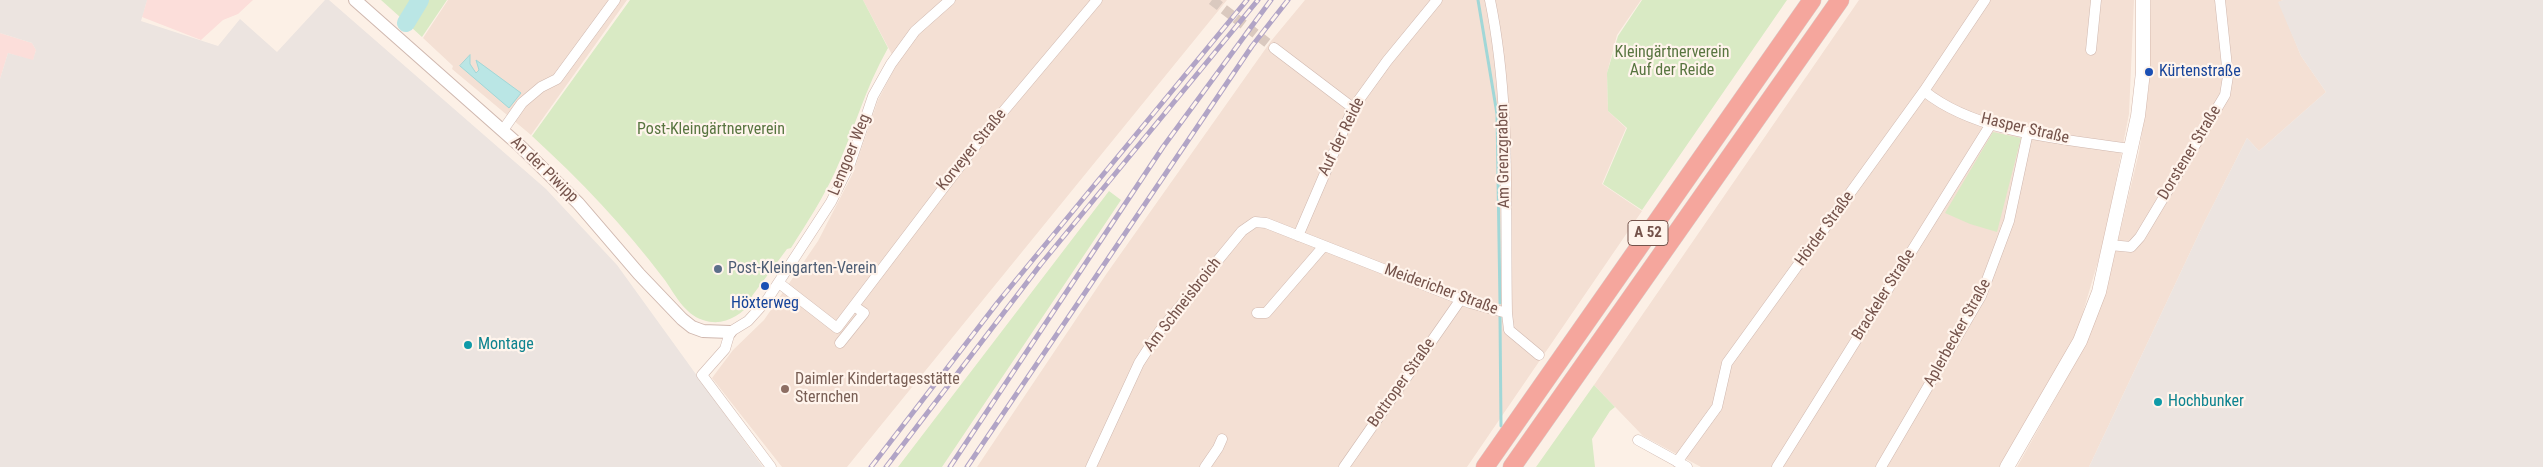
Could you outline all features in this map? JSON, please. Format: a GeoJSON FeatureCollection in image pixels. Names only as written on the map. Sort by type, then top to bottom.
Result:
{"type":"FeatureCollection","features":[{"type":"Feature","properties":{"kind":"highway","name":"A 52"},"geometry":{"type":"LineString","coordinates":[[1485,467],[1812,0]]}},
{"type":"Feature","properties":{"kind":"highway","name":"A 52"},"geometry":{"type":"LineString","coordinates":[[1512,467],[1840,0]]}},
{"type":"Feature","properties":{"kind":"main road"},"geometry":{"type":"LineString","coordinates":[[2007,467],[2080,341],[2099,292],[2132,149],[2143,72],[2143,0]]}},
{"type":"Feature","properties":{"kind":"street","name":"An der Piwipp"},"geometry":{"type":"LineString","coordinates":[[355,0],[503,130],[578,203],[639,274],[682,319],[692,327],[703,331],[730,332]]}},
{"type":"Feature","properties":{"kind":"street"},"geometry":{"type":"LineString","coordinates":[[503,130],[522,103],[541,87],[557,79],[615,0]]}},
{"type":"Feature","properties":{"kind":"street","name":"Lemgoer Weg"},"geometry":{"type":"LineString","coordinates":[[730,332],[748,321],[779,283],[831,202],[850,164],[874,96],[891,64],[915,31],[950,0]]}},
{"type":"Feature","properties":{"kind":"street","name":"Korveyer Straße"},"geometry":{"type":"LineString","coordinates":[[837,328],[986,132],[1097,0]]}},
{"type":"Feature","properties":{"kind":"street","name":"Auf der Reide"},"geometry":{"type":"LineString","coordinates":[[1298,236],[1353,108],[1387,61],[1437,0]]}},
{"type":"Feature","properties":{"kind":"street","name":"Am Grenzgraben"},"geometry":{"type":"LineString","coordinates":[[1490,0],[1499,42],[1504,116],[1507,313]]}},
{"type":"Feature","properties":{"kind":"street","name":"Hörder Straße"},"geometry":{"type":"LineString","coordinates":[[1677,462],[1717,407],[1727,363],[1924,92],[1985,0]]}},
{"type":"Feature","properties":{"kind":"street"},"geometry":{"type":"LineString","coordinates":[[2091,50],[2096,0]]}},
{"type":"Feature","properties":{"kind":"street","name":"Dorstener Straße"},"geometry":{"type":"LineString","coordinates":[[2110,246],[2131,247],[2140,237],[2225,95],[2228,76],[2220,0]]}},
{"type":"Feature","properties":{"kind":"street"},"geometry":{"type":"LineString","coordinates":[[1274,48],[1353,108]]}},
{"type":"Feature","properties":{"kind":"street","name":"Hasper Straße"},"geometry":{"type":"LineString","coordinates":[[1924,92],[1948,107],[1991,124],[2132,149]]}},
{"type":"Feature","properties":{"kind":"street","name":"Brackeler Straße"},"geometry":{"type":"LineString","coordinates":[[1777,467],[1991,124]]}},
{"type":"Feature","properties":{"kind":"street","name":"Aplerbecker Straße"},"geometry":{"type":"LineString","coordinates":[[1881,467],[1958,338],[1984,289],[2009,221],[2028,132]]}},
{"type":"Feature","properties":{"kind":"street","name":"Am Schneisbroich"},"geometry":{"type":"LineString","coordinates":[[1091,467],[1139,363],[1154,340],[1242,231],[1251,223],[1259,222],[1298,236]]}},
{"type":"Feature","properties":{"kind":"street","name":"Meidericher Straße"},"geometry":{"type":"LineString","coordinates":[[1298,236],[1461,299],[1507,313],[1508,330],[1539,355]]}},
{"type":"Feature","properties":{"kind":"street"},"geometry":{"type":"LineString","coordinates":[[1258,313],[1266,313],[1323,247]]}},
{"type":"Feature","properties":{"kind":"street"},"geometry":{"type":"LineString","coordinates":[[779,283],[837,328],[843,339],[864,314],[854,306]]}},
{"type":"Feature","properties":{"kind":"street","name":"Bottroper Straße"},"geometry":{"type":"LineString","coordinates":[[1344,467],[1461,299]]}},
{"type":"Feature","properties":{"kind":"street"},"geometry":{"type":"LineString","coordinates":[[730,332],[725,349],[702,375],[771,467]]}},
{"type":"Feature","properties":{"kind":"street"},"geometry":{"type":"LineString","coordinates":[[1205,467],[1222,439]]}},
{"type":"Feature","properties":{"kind":"street"},"geometry":{"type":"LineString","coordinates":[[1638,440],[1687,467]]}},
{"type":"Feature","properties":{"kind":"shaded area"},"geometry":{"type":"Polygon","coordinates":[[[0,0],[147,0],[141,21],[218,46],[240,19],[277,52],[325,0],[329,0],[546,189],[617,265],[763,467],[0,467],[0,79],[8,53],[33,60],[36,50],[32,43],[0,33],[0,0]]]}},
{"type":"Feature","properties":{"kind":"shaded area"},"geometry":{"type":"Polygon","coordinates":[[[147,0],[253,0],[238,14],[223,20],[201,40],[142,17],[147,0]]]}},
{"type":"Feature","properties":{"kind":"shaded area"},"geometry":{"type":"Polygon","coordinates":[[[448,0],[627,0],[531,135],[452,69],[453,66],[423,38],[448,0]]]}},
{"type":"Feature","properties":{"kind":"shaded area"},"geometry":{"type":"Polygon","coordinates":[[[863,0],[1227,0],[847,467],[782,467],[712,378],[733,350],[764,320],[818,241],[853,173],[878,100],[897,64],[863,0]]]}},
{"type":"Feature","properties":{"kind":"shaded area"},"geometry":{"type":"Polygon","coordinates":[[[1305,0],[1641,0],[1617,35],[1607,73],[1608,111],[1626,128],[1602,184],[1642,211],[1467,467],[977,467],[1107,273],[1271,41],[1305,0]]]}},
{"type":"Feature","properties":{"kind":"shaded area"},"geometry":{"type":"Polygon","coordinates":[[[1859,0],[2134,0],[2129,114],[2104,241],[2076,336],[1999,467],[1701,467],[1643,436],[1594,385],[1859,0]]]}},
{"type":"Feature","properties":{"kind":"shaded area"},"geometry":{"type":"Polygon","coordinates":[[[2151,0],[2283,0],[2279,2],[2301,56],[2326,92],[2259,151],[2247,138],[2203,225],[2089,467],[2017,467],[2086,344],[2110,274],[2139,152],[2149,86],[2151,0]]]}},
{"type":"Feature","properties":{"kind":"shaded area"},"geometry":{"type":"Polygon","coordinates":[[[2283,0],[2543,0],[2543,467],[2089,467],[2203,225],[2247,138],[2259,151],[2326,92],[2301,56],[2278,2],[2283,0]]]}},
{"type":"Feature","properties":{"kind":"shaded area"},"geometry":{"type":"Polygon","coordinates":[[[0,33],[32,43],[36,50],[33,61],[8,53],[0,79],[0,33]]]}},
{"type":"Feature","properties":{"kind":"green space"},"geometry":{"type":"Polygon","coordinates":[[[381,0],[411,0],[400,17],[381,0]]]}},
{"type":"Feature","properties":{"kind":"green space"},"geometry":{"type":"Polygon","coordinates":[[[412,0],[447,0],[422,37],[401,18],[412,0]]]}},
{"type":"Feature","properties":{"kind":"green space","name":"Post-Kleingärtnerverein"},"geometry":{"type":"Polygon","coordinates":[[[630,0],[863,0],[888,48],[866,94],[842,157],[814,210],[791,248],[787,249],[752,296],[753,301],[731,319],[710,322],[690,313],[680,303],[664,279],[618,223],[585,187],[532,136],[630,0]]]}},
{"type":"Feature","properties":{"kind":"green space","name":"Kleingärtnerverein Auf der Reide"},"geometry":{"type":"Polygon","coordinates":[[[1642,0],[1787,0],[1642,210],[1603,184],[1627,128],[1608,111],[1607,73],[1618,36],[1642,0]]]}},
{"type":"Feature","properties":{"kind":"green space"},"geometry":{"type":"Polygon","coordinates":[[[1993,132],[2021,138],[1997,232],[1970,224],[1945,213],[1993,132]]]}},
{"type":"Feature","properties":{"kind":"green space"},"geometry":{"type":"Polygon","coordinates":[[[1109,191],[1121,200],[942,467],[898,467],[1109,191]]]}},
{"type":"Feature","properties":{"kind":"green space"},"geometry":{"type":"Polygon","coordinates":[[[1594,385],[1615,407],[1610,411],[1592,439],[1595,467],[1536,467],[1594,385]]]}},
{"type":"Feature","properties":{"kind":"water"},"geometry":{"type":"Polygon","coordinates":[[[470,55],[470,64],[476,73],[479,70],[476,60],[521,93],[509,108],[460,66],[470,55]]]}},
{"type":"Feature","properties":{"kind":"waterway"},"geometry":{"type":"LineString","coordinates":[[406,23],[420,0]]}},
{"type":"Feature","properties":{"kind":"waterway"},"geometry":{"type":"LineString","coordinates":[[1478,0],[1497,114],[1500,303]]}},
{"type":"Feature","properties":{"kind":"waterway"},"geometry":{"type":"LineString","coordinates":[[1500,317],[1501,426]]}},
{"type":"Feature","properties":{"kind":"tunnel"},"geometry":{"type":"LineString","coordinates":[[1212,0],[1274,48]]}},
{"type":"Feature","properties":{"kind":"railway"},"geometry":{"type":"LineString","coordinates":[[871,467],[998,302],[1247,0]]}},
{"type":"Feature","properties":{"kind":"railway"},"geometry":{"type":"LineString","coordinates":[[886,467],[1041,264],[1258,0]]}},
{"type":"Feature","properties":{"kind":"railway"},"geometry":{"type":"LineString","coordinates":[[950,467],[1163,147],[1271,0]]}},
{"type":"Feature","properties":{"kind":"railway"},"geometry":{"type":"LineString","coordinates":[[967,467],[1252,46],[1288,0]]}},
{"type":"Feature","properties":{"kind":"place","name":"Kürtenstraße"},"geometry":{"type":"Point","coordinates":[2149,72]}},
{"type":"Feature","properties":{"kind":"place","name":"Post-Kleingarten-Verein"},"geometry":{"type":"Point","coordinates":[718,269]}},
{"type":"Feature","properties":{"kind":"place","name":"Höxterweg"},"geometry":{"type":"Point","coordinates":[765,286]}},
{"type":"Feature","properties":{"kind":"place","name":"Montage"},"geometry":{"type":"Point","coordinates":[468,345]}},
{"type":"Feature","properties":{"kind":"place","name":"Daimler Kindertagesstätte Sternchen"},"geometry":{"type":"Point","coordinates":[785,389]}},
{"type":"Feature","properties":{"kind":"place","name":"Hochbunker"},"geometry":{"type":"Point","coordinates":[2158,402]}}]}
